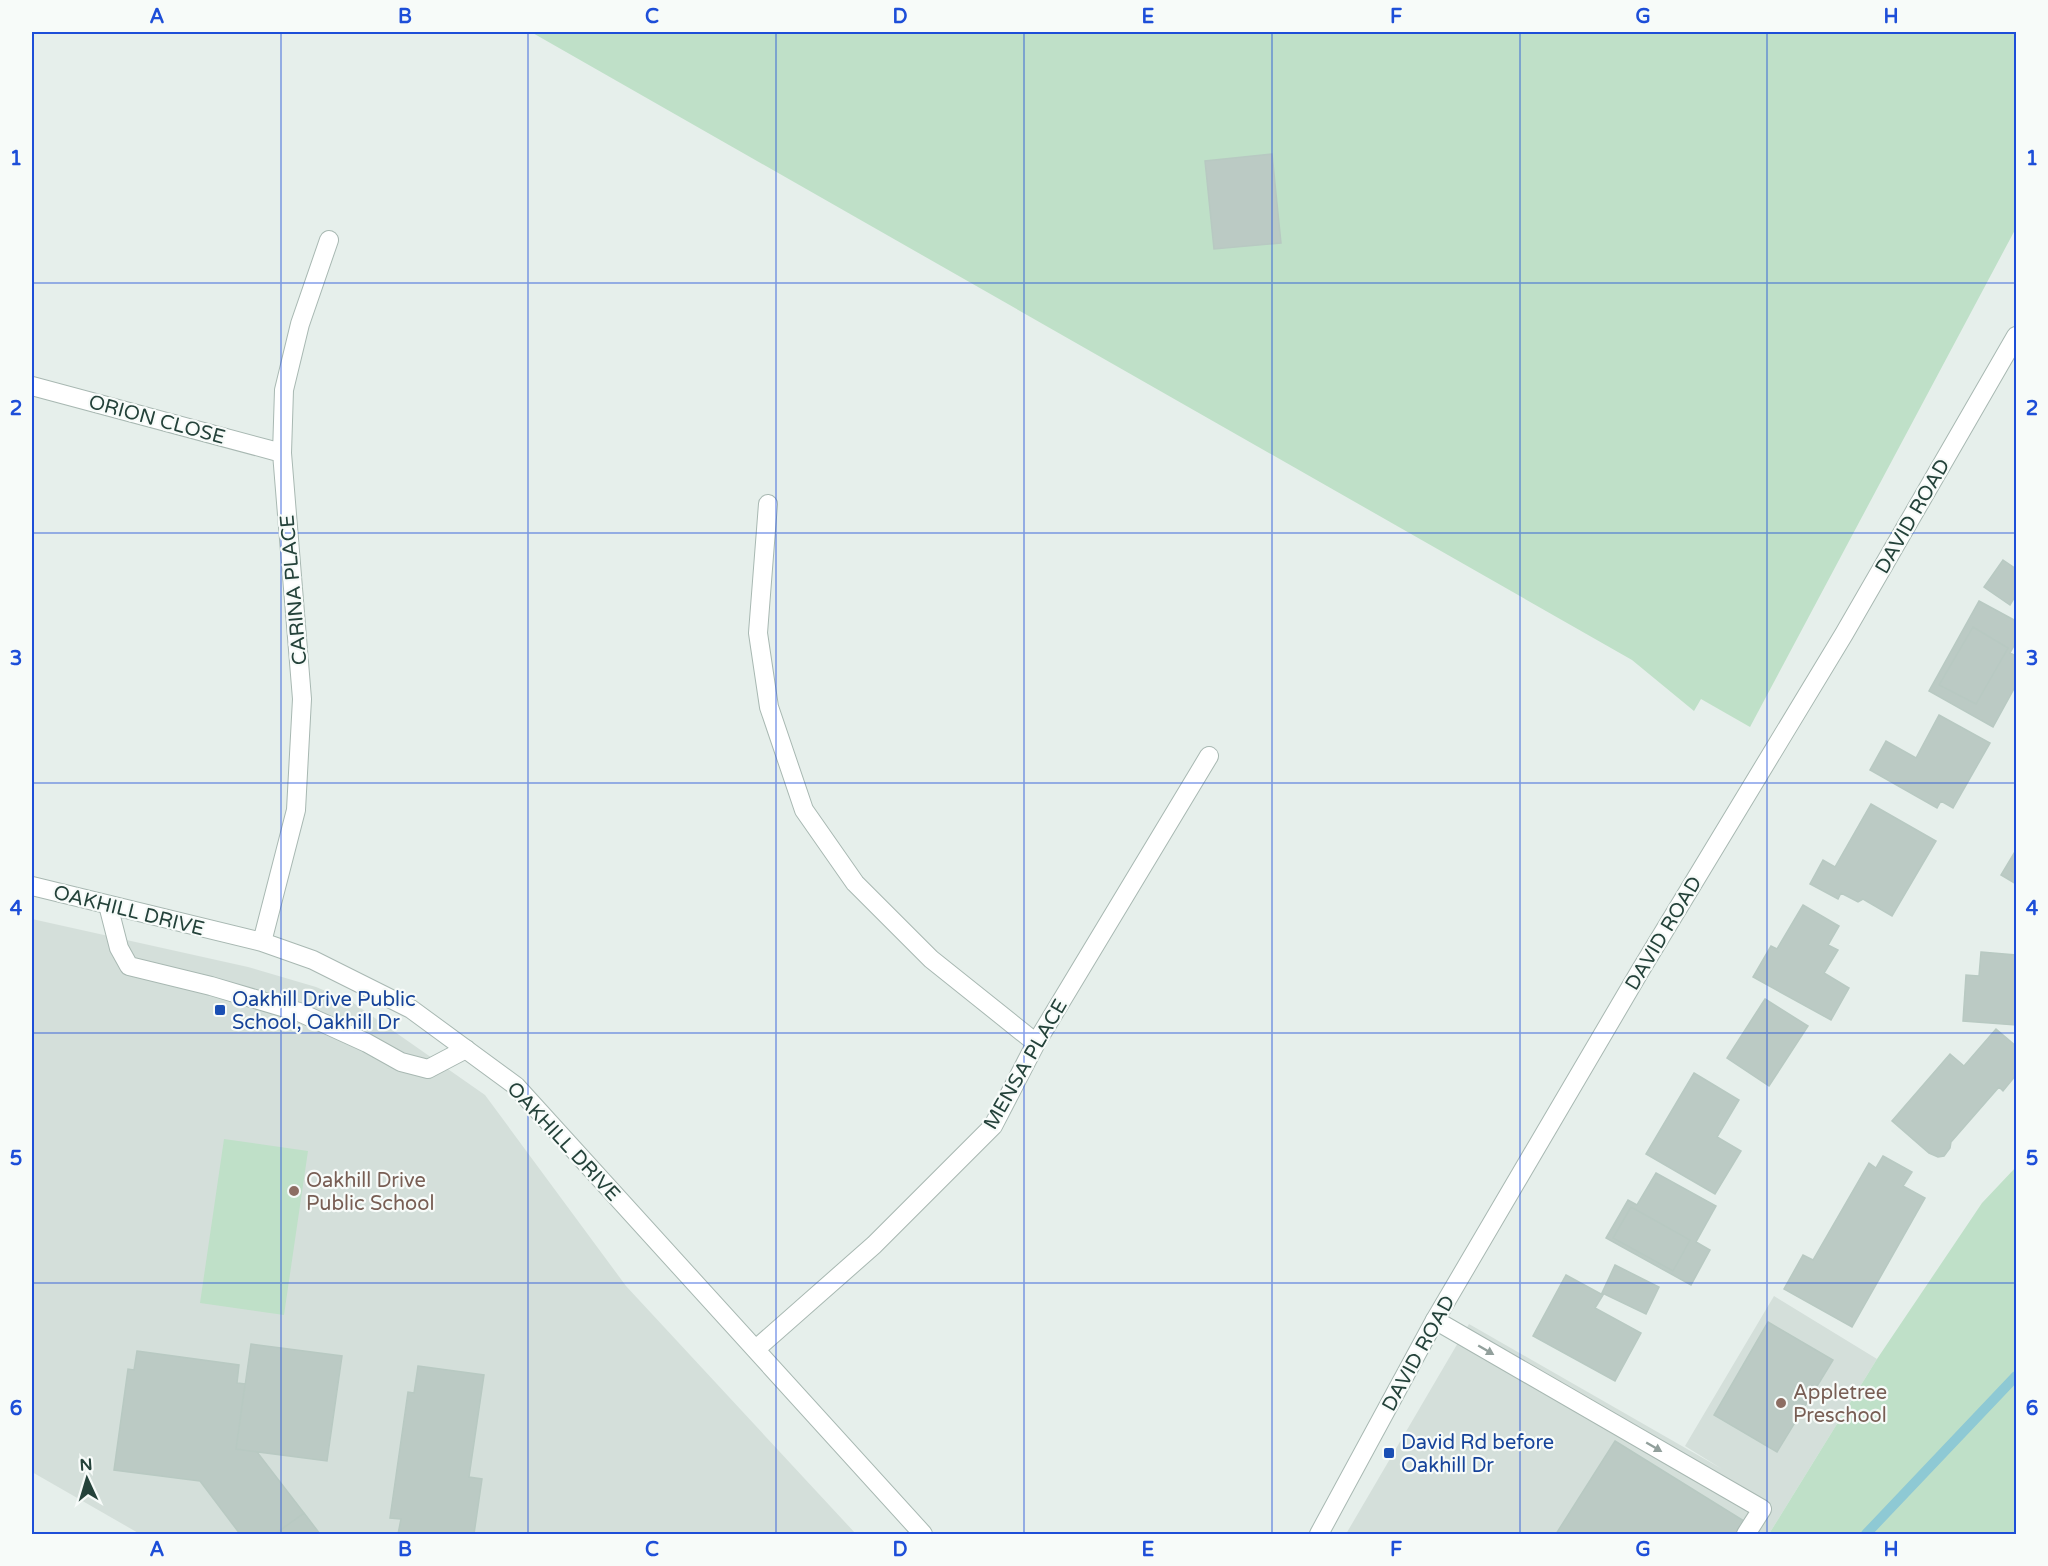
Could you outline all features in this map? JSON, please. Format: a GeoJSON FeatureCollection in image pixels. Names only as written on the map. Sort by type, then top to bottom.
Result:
{"type":"FeatureCollection","features":[{"type":"Feature","properties":{"kind":"street","name":"CARINA PLACE"},"geometry":{"type":"LineString","coordinates":[[262,942],[296,810],[302,699],[282,453],[284,390],[300,324],[329,240]]}},
{"type":"Feature","properties":{"kind":"street","name":"DAVID ROAD"},"geometry":{"type":"LineString","coordinates":[[1319,1534],[1435,1320],[1640,970],[1844,634],[2016,336]]}},
{"type":"Feature","properties":{"kind":"street","name":"ORION CLOSE"},"geometry":{"type":"LineString","coordinates":[[32,386],[282,453]]}},
{"type":"Feature","properties":{"kind":"street"},"geometry":{"type":"LineString","coordinates":[[768,504],[758,633],[769,707],[804,810],[855,883],[931,959],[1036,1043]]}},
{"type":"Feature","properties":{"kind":"street","name":"MENSA PLACE"},"geometry":{"type":"LineString","coordinates":[[756,1349],[874,1245],[993,1126],[1036,1043],[1209,756]]}},
{"type":"Feature","properties":{"kind":"street","name":"OAKHILL DRIVE"},"geometry":{"type":"LineString","coordinates":[[32,886],[262,942],[313,960],[411,1009],[516,1086],[923,1534]]}},
{"type":"Feature","properties":{"kind":"street"},"geometry":{"type":"LineString","coordinates":[[108,904],[119,948],[129,966],[211,986],[299,1012],[357,1038],[401,1062],[428,1069],[466,1049]]}},
{"type":"Feature","properties":{"kind":"street"},"geometry":{"type":"LineString","coordinates":[[1435,1320],[1762,1509],[1746,1534]]}},
{"type":"Feature","properties":{"kind":"shaded area","name":"Oakhill Drive Public School"},"geometry":{"type":"Polygon","coordinates":[[[32,919],[248,967],[316,987],[352,1002],[485,1095],[626,1286],[856,1534],[140,1534],[32,1472],[32,919]]]}},
{"type":"Feature","properties":{"kind":"shaded area"},"geometry":{"type":"Polygon","coordinates":[[[1774,1296],[1877,1359],[1769,1534],[1346,1534],[1469,1324],[1722,1469],[1685,1446],[1774,1296]]]}},
{"type":"Feature","properties":{"kind":"green space"},"geometry":{"type":"Polygon","coordinates":[[[531,32],[2016,32],[2016,228],[1750,727],[1701,699],[1694,711],[1632,660],[531,32]]]}},
{"type":"Feature","properties":{"kind":"green space"},"geometry":{"type":"Polygon","coordinates":[[[224,1139],[308,1151],[284,1315],[200,1303],[224,1139]]]}},
{"type":"Feature","properties":{"kind":"green space"},"geometry":{"type":"Polygon","coordinates":[[[2016,1167],[2016,1534],[1769,1534],[1877,1359],[1982,1203],[2016,1167]]]}},
{"type":"Feature","properties":{"kind":"building"},"geometry":{"type":"Polygon","coordinates":[[[1272,154],[1281,243],[1214,249],[1205,161],[1272,154]]]}},
{"type":"Feature","properties":{"kind":"building"},"geometry":{"type":"Polygon","coordinates":[[[2003,560],[2016,569],[2016,595],[2010,605],[1984,587],[2003,560]]]}},
{"type":"Feature","properties":{"kind":"building"},"geometry":{"type":"Polygon","coordinates":[[[1979,601],[2016,621],[2016,642],[2010,653],[2016,656],[2016,685],[1993,727],[1929,691],[1979,601]]]}},
{"type":"Feature","properties":{"kind":"building"},"geometry":{"type":"Polygon","coordinates":[[[1973,627],[2008,648],[1976,704],[1939,685],[1973,627]]]}},
{"type":"Feature","properties":{"kind":"building"},"geometry":{"type":"Polygon","coordinates":[[[1939,715],[1990,743],[1953,808],[1941,801],[1937,808],[1870,770],[1886,741],[1916,758],[1939,715]]]}},
{"type":"Feature","properties":{"kind":"building"},"geometry":{"type":"Polygon","coordinates":[[[1871,804],[1936,841],[1892,916],[1863,899],[1858,902],[1841,893],[1838,899],[1810,884],[1823,860],[1835,867],[1871,804]]]}},
{"type":"Feature","properties":{"kind":"building"},"geometry":{"type":"Polygon","coordinates":[[[2016,850],[2016,884],[2001,875],[2016,850]]]}},
{"type":"Feature","properties":{"kind":"building"},"geometry":{"type":"Polygon","coordinates":[[[1803,905],[1839,926],[1828,945],[1838,950],[1824,973],[1849,988],[1831,1020],[1753,977],[1771,946],[1777,949],[1803,905]]]}},
{"type":"Feature","properties":{"kind":"building"},"geometry":{"type":"Polygon","coordinates":[[[1981,952],[2016,955],[2016,1025],[1963,1021],[1966,975],[1979,976],[1981,952]]]}},
{"type":"Feature","properties":{"kind":"building"},"geometry":{"type":"Polygon","coordinates":[[[1765,999],[1808,1026],[1769,1086],[1727,1058],[1765,999]]]}},
{"type":"Feature","properties":{"kind":"building"},"geometry":{"type":"Polygon","coordinates":[[[1996,1029],[2016,1046],[2016,1075],[2003,1091],[1999,1087],[1951,1142],[1944,1156],[1938,1157],[1929,1153],[1892,1121],[1950,1054],[1964,1066],[1996,1029]]]}},
{"type":"Feature","properties":{"kind":"building"},"geometry":{"type":"Polygon","coordinates":[[[1694,1073],[1739,1100],[1717,1137],[1741,1151],[1715,1194],[1646,1154],[1694,1073]]]}},
{"type":"Feature","properties":{"kind":"building"},"geometry":{"type":"Polygon","coordinates":[[[1883,1156],[1912,1172],[1903,1186],[1925,1198],[1852,1327],[1784,1289],[1803,1255],[1813,1260],[1869,1163],[1876,1168],[1883,1156]]]}},
{"type":"Feature","properties":{"kind":"building"},"geometry":{"type":"Polygon","coordinates":[[[1656,1173],[1716,1206],[1696,1242],[1710,1250],[1691,1285],[1606,1238],[1628,1200],[1637,1205],[1656,1173]]]}},
{"type":"Feature","properties":{"kind":"building"},"geometry":{"type":"Polygon","coordinates":[[[1631,1207],[1690,1240],[1673,1271],[1613,1238],[1631,1207]]]}},
{"type":"Feature","properties":{"kind":"building"},"geometry":{"type":"Polygon","coordinates":[[[1615,1265],[1659,1287],[1646,1314],[1602,1293],[1615,1265]]]}},
{"type":"Feature","properties":{"kind":"building"},"geometry":{"type":"Polygon","coordinates":[[[1566,1275],[1603,1295],[1595,1308],[1641,1333],[1615,1381],[1533,1336],[1566,1275]]]}},
{"type":"Feature","properties":{"kind":"building"},"geometry":{"type":"Polygon","coordinates":[[[1768,1322],[1833,1360],[1777,1452],[1714,1415],[1768,1322]]]}},
{"type":"Feature","properties":{"kind":"building"},"geometry":{"type":"Polygon","coordinates":[[[251,1344],[342,1356],[327,1461],[236,1449],[251,1344]]]}},
{"type":"Feature","properties":{"kind":"building"},"geometry":{"type":"Polygon","coordinates":[[[137,1351],[239,1365],[237,1383],[245,1384],[236,1449],[257,1452],[304,1513],[275,1534],[240,1534],[200,1481],[114,1470],[128,1369],[134,1370],[137,1351]]]}},
{"type":"Feature","properties":{"kind":"building"},"geometry":{"type":"Polygon","coordinates":[[[418,1366],[484,1375],[469,1477],[482,1479],[474,1534],[398,1534],[401,1519],[390,1518],[408,1392],[414,1393],[418,1366]]]}},
{"type":"Feature","properties":{"kind":"building"},"geometry":{"type":"Polygon","coordinates":[[[1615,1441],[1744,1521],[1736,1534],[1556,1534],[1615,1441]]]}},
{"type":"Feature","properties":{"kind":"building"},"geometry":{"type":"Polygon","coordinates":[[[304,1513],[320,1534],[275,1534],[304,1513]]]}},
{"type":"Feature","properties":{"kind":"waterway"},"geometry":{"type":"LineString","coordinates":[[1866,1534],[2016,1376]]}},
{"type":"Feature","properties":{"kind":"place","name":"Oakhill Drive Public School, Oakhill Dr"},"geometry":{"type":"Point","coordinates":[220,1010]}},
{"type":"Feature","properties":{"kind":"place","name":"Oakhill Drive Public School"},"geometry":{"type":"Point","coordinates":[294,1191]}},
{"type":"Feature","properties":{"kind":"place","name":"Appletree Preschool"},"geometry":{"type":"Point","coordinates":[1781,1403]}},
{"type":"Feature","properties":{"kind":"place","name":"David Rd before Oakhill Dr"},"geometry":{"type":"Point","coordinates":[1389,1453]}}]}
